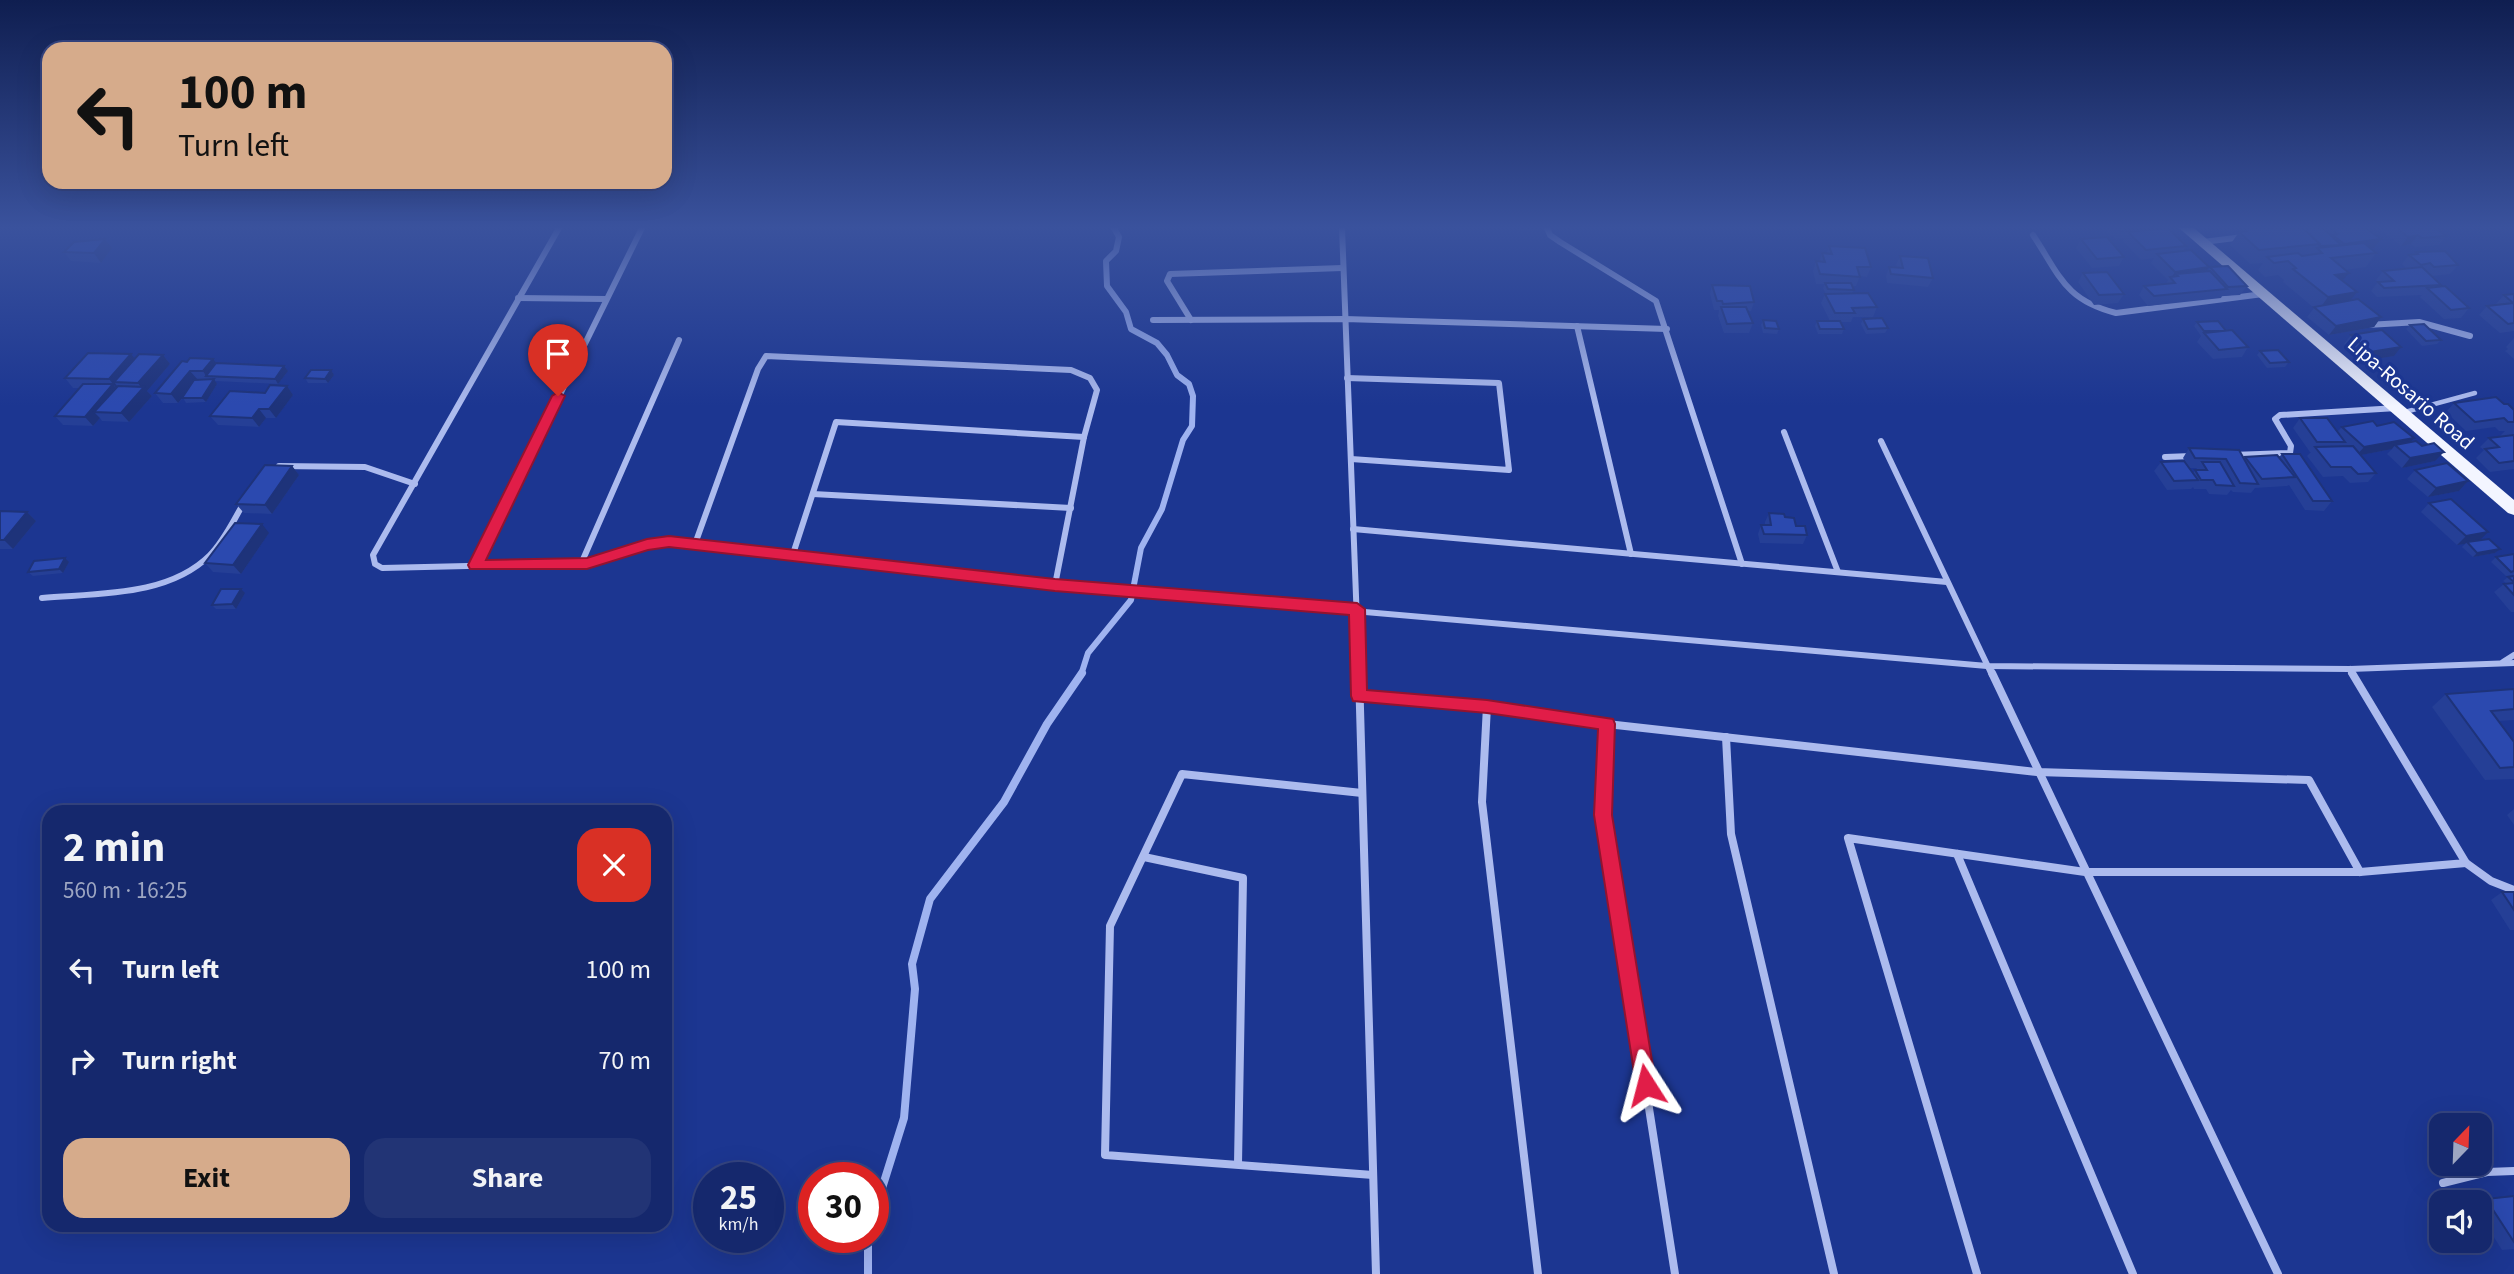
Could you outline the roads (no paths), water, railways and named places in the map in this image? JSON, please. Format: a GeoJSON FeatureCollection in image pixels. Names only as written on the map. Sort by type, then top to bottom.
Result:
{"type":"FeatureCollection","features":[{"type":"Feature","properties":{"kind":"main road","name":"Lipa-Rosario Road"},"geometry":{"type":"LineString","coordinates":[[2255,287],[2318,335],[2399,411],[2514,509]]}},
{"type":"Feature","properties":{"kind":"street"},"geometry":{"type":"LineString","coordinates":[[525,287],[373,555],[375,564],[382,568],[581,564],[647,544],[669,541],[1055,585],[1357,609],[1987,666],[2350,669],[2514,663]]}},
{"type":"Feature","properties":{"kind":"street"},"geometry":{"type":"LineString","coordinates":[[475,565],[612,287]]}},
{"type":"Feature","properties":{"kind":"street"},"geometry":{"type":"LineString","coordinates":[[1171,287],[1191,320]]}},
{"type":"Feature","properties":{"kind":"street"},"geometry":{"type":"LineString","coordinates":[[1343,287],[1357,609],[1376,1274]]}},
{"type":"Feature","properties":{"kind":"street"},"geometry":{"type":"LineString","coordinates":[[1635,287],[1651,297],[1667,329],[1742,564]]}},
{"type":"Feature","properties":{"kind":"street"},"geometry":{"type":"LineString","coordinates":[[2068,287],[2081,302],[2116,313],[2263,294]]}},
{"type":"Feature","properties":{"kind":"street"},"geometry":{"type":"LineString","coordinates":[[519,298],[606,299]]}},
{"type":"Feature","properties":{"kind":"street"},"geometry":{"type":"LineString","coordinates":[[1153,320],[1345,319],[1667,329]]}},
{"type":"Feature","properties":{"kind":"street"},"geometry":{"type":"LineString","coordinates":[[2363,326],[2401,319],[2416,320],[2443,325],[2470,336]]}},
{"type":"Feature","properties":{"kind":"street"},"geometry":{"type":"LineString","coordinates":[[1577,326],[1631,554]]}},
{"type":"Feature","properties":{"kind":"street"},"geometry":{"type":"LineString","coordinates":[[581,564],[679,340]]}},
{"type":"Feature","properties":{"kind":"street"},"geometry":{"type":"LineString","coordinates":[[695,544],[758,369],[766,356],[1070,370],[1090,378],[1097,390],[1084,437],[1055,585]]}},
{"type":"Feature","properties":{"kind":"street"},"geometry":{"type":"LineString","coordinates":[[1347,378],[1499,383],[1509,470],[1350,459]]}},
{"type":"Feature","properties":{"kind":"street"},"geometry":{"type":"LineString","coordinates":[[2218,456],[2290,453],[2291,446],[2275,419],[2280,415],[2399,411]]}},
{"type":"Feature","properties":{"kind":"street"},"geometry":{"type":"LineString","coordinates":[[793,554],[836,422],[1084,437]]}},
{"type":"Feature","properties":{"kind":"street"},"geometry":{"type":"LineString","coordinates":[[1784,432],[1839,572]]}},
{"type":"Feature","properties":{"kind":"street"},"geometry":{"type":"LineString","coordinates":[[1881,441],[2278,1274]]}},
{"type":"Feature","properties":{"kind":"street"},"geometry":{"type":"LineString","coordinates":[[2165,457],[2205,456]]}},
{"type":"Feature","properties":{"kind":"street"},"geometry":{"type":"LineString","coordinates":[[268,470],[277,466],[376,467],[415,484]]}},
{"type":"Feature","properties":{"kind":"street"},"geometry":{"type":"LineString","coordinates":[[813,494],[1071,508]]}},
{"type":"Feature","properties":{"kind":"street"},"geometry":{"type":"LineString","coordinates":[[42,598],[163,583],[188,574],[211,554],[246,498]]}},
{"type":"Feature","properties":{"kind":"street"},"geometry":{"type":"LineString","coordinates":[[1353,529],[1947,582]]}},
{"type":"Feature","properties":{"kind":"street"},"geometry":{"type":"LineString","coordinates":[[2502,662],[2514,655]]}},
{"type":"Feature","properties":{"kind":"street"},"geometry":{"type":"LineString","coordinates":[[2350,669],[2466,863],[2491,881],[2514,891]]}},
{"type":"Feature","properties":{"kind":"street"},"geometry":{"type":"LineString","coordinates":[[1359,696],[1487,706],[1607,724],[2037,772],[2309,780],[2360,872]]}},
{"type":"Feature","properties":{"kind":"street"},"geometry":{"type":"LineString","coordinates":[[1487,706],[1482,802],[1538,1274]]}},
{"type":"Feature","properties":{"kind":"street"},"geometry":{"type":"LineString","coordinates":[[1607,724],[1603,815],[1675,1274]]}},
{"type":"Feature","properties":{"kind":"street"},"geometry":{"type":"LineString","coordinates":[[1726,737],[1731,834],[1834,1274]]}},
{"type":"Feature","properties":{"kind":"street"},"geometry":{"type":"LineString","coordinates":[[1362,793],[1182,774],[1110,926],[1105,1155],[1373,1175]]}},
{"type":"Feature","properties":{"kind":"street"},"geometry":{"type":"LineString","coordinates":[[1977,1274],[1847,838],[2085,872],[2360,872],[2466,863]]}},
{"type":"Feature","properties":{"kind":"street"},"geometry":{"type":"LineString","coordinates":[[1957,854],[2133,1274]]}},
{"type":"Feature","properties":{"kind":"street"},"geometry":{"type":"LineString","coordinates":[[1144,858],[1243,878],[1238,1164]]}},
{"type":"Feature","properties":{"kind":"street"},"geometry":{"type":"LineString","coordinates":[[2442,1183],[2501,1170],[2514,1171]]}},
{"type":"Feature","properties":{"kind":"lane"},"geometry":{"type":"LineString","coordinates":[[2399,411],[2475,393]]}},
{"type":"Feature","properties":{"kind":"lane"},"geometry":{"type":"LineString","coordinates":[[2290,453],[2297,462]]}},
{"type":"Feature","properties":{"kind":"waterway"},"geometry":{"type":"LineString","coordinates":[[1081,674],[1088,653],[1131,600],[1141,548],[1162,509],[1183,440],[1192,426],[1193,396],[1189,384],[1177,375],[1167,355],[1157,343],[1131,329],[1126,312],[1108,287]]}},
{"type":"Feature","properties":{"kind":"waterway"},"geometry":{"type":"LineString","coordinates":[[889,1166],[904,1118],[915,989],[912,964],[930,899],[1004,802],[1047,724],[1081,674]]}},
{"type":"Feature","properties":{"kind":"waterway"},"geometry":{"type":"LineString","coordinates":[[868,1253],[868,1274]]}}]}
